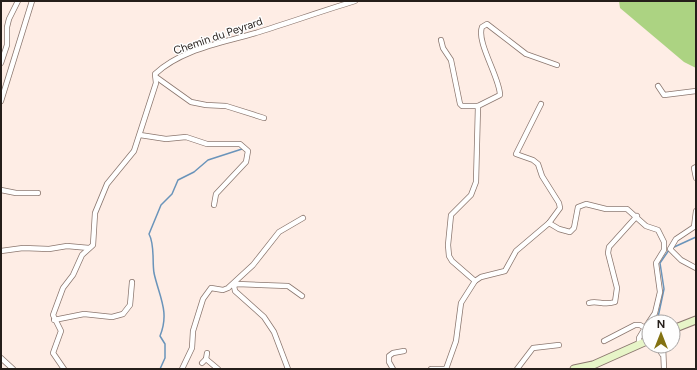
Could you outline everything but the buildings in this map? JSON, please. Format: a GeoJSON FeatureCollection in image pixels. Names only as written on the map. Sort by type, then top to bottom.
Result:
{"type":"FeatureCollection","features":[{"type":"Feature","properties":{"kind":"street"},"geometry":{"type":"LineString","coordinates":[[1,63],[7,45],[7,26],[9,18],[18,1]]}},
{"type":"Feature","properties":{"kind":"street"},"geometry":{"type":"LineString","coordinates":[[1,101],[32,1]]}},
{"type":"Feature","properties":{"kind":"street","name":"Chemin du Peyrard"},"geometry":{"type":"LineString","coordinates":[[64,369],[53,353],[61,331],[54,320],[53,315],[63,288],[73,275],[82,254],[93,244],[95,213],[107,184],[134,151],[156,77],[155,74],[167,63],[215,44],[354,1]]}},
{"type":"Feature","properties":{"kind":"street"},"geometry":{"type":"LineString","coordinates":[[441,40],[443,48],[451,60],[460,104],[462,106],[478,106],[500,95],[500,88],[491,69],[481,36],[482,27],[485,24],[488,24],[526,54],[557,66]]}},
{"type":"Feature","properties":{"kind":"street"},"geometry":{"type":"LineString","coordinates":[[156,77],[191,102],[235,108],[264,118]]}},
{"type":"Feature","properties":{"kind":"street"},"geometry":{"type":"LineString","coordinates":[[658,86],[664,95],[696,91]]}},
{"type":"Feature","properties":{"kind":"street"},"geometry":{"type":"LineString","coordinates":[[432,369],[446,369],[456,341],[461,303],[475,281],[481,277],[505,271],[516,251],[549,223],[560,208],[559,203],[542,176],[538,164],[533,160],[516,154],[541,104]]}},
{"type":"Feature","properties":{"kind":"street"},"geometry":{"type":"LineString","coordinates":[[475,281],[452,261],[449,256],[448,245],[451,215],[471,195],[476,182],[478,106]]}},
{"type":"Feature","properties":{"kind":"street"},"geometry":{"type":"LineString","coordinates":[[140,135],[166,139],[186,137],[207,144],[240,144],[248,151],[246,162],[216,194],[214,205]]}},
{"type":"Feature","properties":{"kind":"street"},"geometry":{"type":"LineString","coordinates":[[696,167],[694,168],[696,178]]}},
{"type":"Feature","properties":{"kind":"street"},"geometry":{"type":"LineString","coordinates":[[1,190],[16,193],[38,193]]}},
{"type":"Feature","properties":{"kind":"street"},"geometry":{"type":"LineString","coordinates":[[549,223],[559,229],[570,232],[574,228],[578,207],[586,204],[606,209],[627,209],[637,216],[646,226],[658,230],[664,242],[664,250],[656,263],[660,292],[654,314]]}},
{"type":"Feature","properties":{"kind":"street"},"geometry":{"type":"LineString","coordinates":[[696,211],[694,227],[676,239],[670,249],[681,260],[696,268]]}},
{"type":"Feature","properties":{"kind":"street"},"geometry":{"type":"LineString","coordinates":[[589,303],[593,302],[603,304],[615,302],[617,288],[608,247],[637,216]]}},
{"type":"Feature","properties":{"kind":"street"},"geometry":{"type":"LineString","coordinates":[[182,369],[192,348],[193,331],[203,300],[211,288],[222,290],[228,288],[254,265],[279,232],[303,218]]}},
{"type":"Feature","properties":{"kind":"street"},"geometry":{"type":"LineString","coordinates":[[1,251],[23,248],[49,249],[67,246],[89,248]]}},
{"type":"Feature","properties":{"kind":"street"},"geometry":{"type":"LineString","coordinates":[[54,320],[84,314],[112,317],[123,314],[130,305],[132,282]]}},
{"type":"Feature","properties":{"kind":"street"},"geometry":{"type":"LineString","coordinates":[[288,369],[274,332],[264,317],[235,291],[234,286],[237,284],[288,286],[302,296]]}},
{"type":"Feature","properties":{"kind":"street"},"geometry":{"type":"LineString","coordinates":[[681,326],[696,320]]}},
{"type":"Feature","properties":{"kind":"street"},"geometry":{"type":"LineString","coordinates":[[604,341],[635,325],[641,326]]}},
{"type":"Feature","properties":{"kind":"street"},"geometry":{"type":"LineString","coordinates":[[574,369],[593,365],[641,344]]}},
{"type":"Feature","properties":{"kind":"street"},"geometry":{"type":"LineString","coordinates":[[517,369],[533,348],[559,345]]}},
{"type":"Feature","properties":{"kind":"street"},"geometry":{"type":"LineString","coordinates":[[393,369],[389,362],[389,356],[393,353],[404,351]]}},
{"type":"Feature","properties":{"kind":"street"},"geometry":{"type":"LineString","coordinates":[[202,363],[206,359],[207,353]]}},
{"type":"Feature","properties":{"kind":"street"},"geometry":{"type":"LineString","coordinates":[[662,354],[664,369]]}},
{"type":"Feature","properties":{"kind":"street"},"geometry":{"type":"LineString","coordinates":[[1,358],[13,369]]}},
{"type":"Feature","properties":{"kind":"street"},"geometry":{"type":"LineString","coordinates":[[206,359],[218,369]]}},
{"type":"Feature","properties":{"kind":"green space"},"geometry":{"type":"Polygon","coordinates":[[[619,1],[696,1],[696,68],[684,62],[620,8],[619,1]]]}},
{"type":"Feature","properties":{"kind":"waterway"},"geometry":{"type":"LineString","coordinates":[[160,369],[165,358],[165,344],[160,336],[163,327],[164,312],[154,273],[153,248],[149,234],[161,205],[172,194],[178,180],[194,172],[208,160],[242,149]]}},
{"type":"Feature","properties":{"kind":"waterway"},"geometry":{"type":"LineString","coordinates":[[672,248],[696,237]]}},
{"type":"Feature","properties":{"kind":"waterway"},"geometry":{"type":"LineString","coordinates":[[659,314],[664,289],[660,263],[669,250]]}}]}
